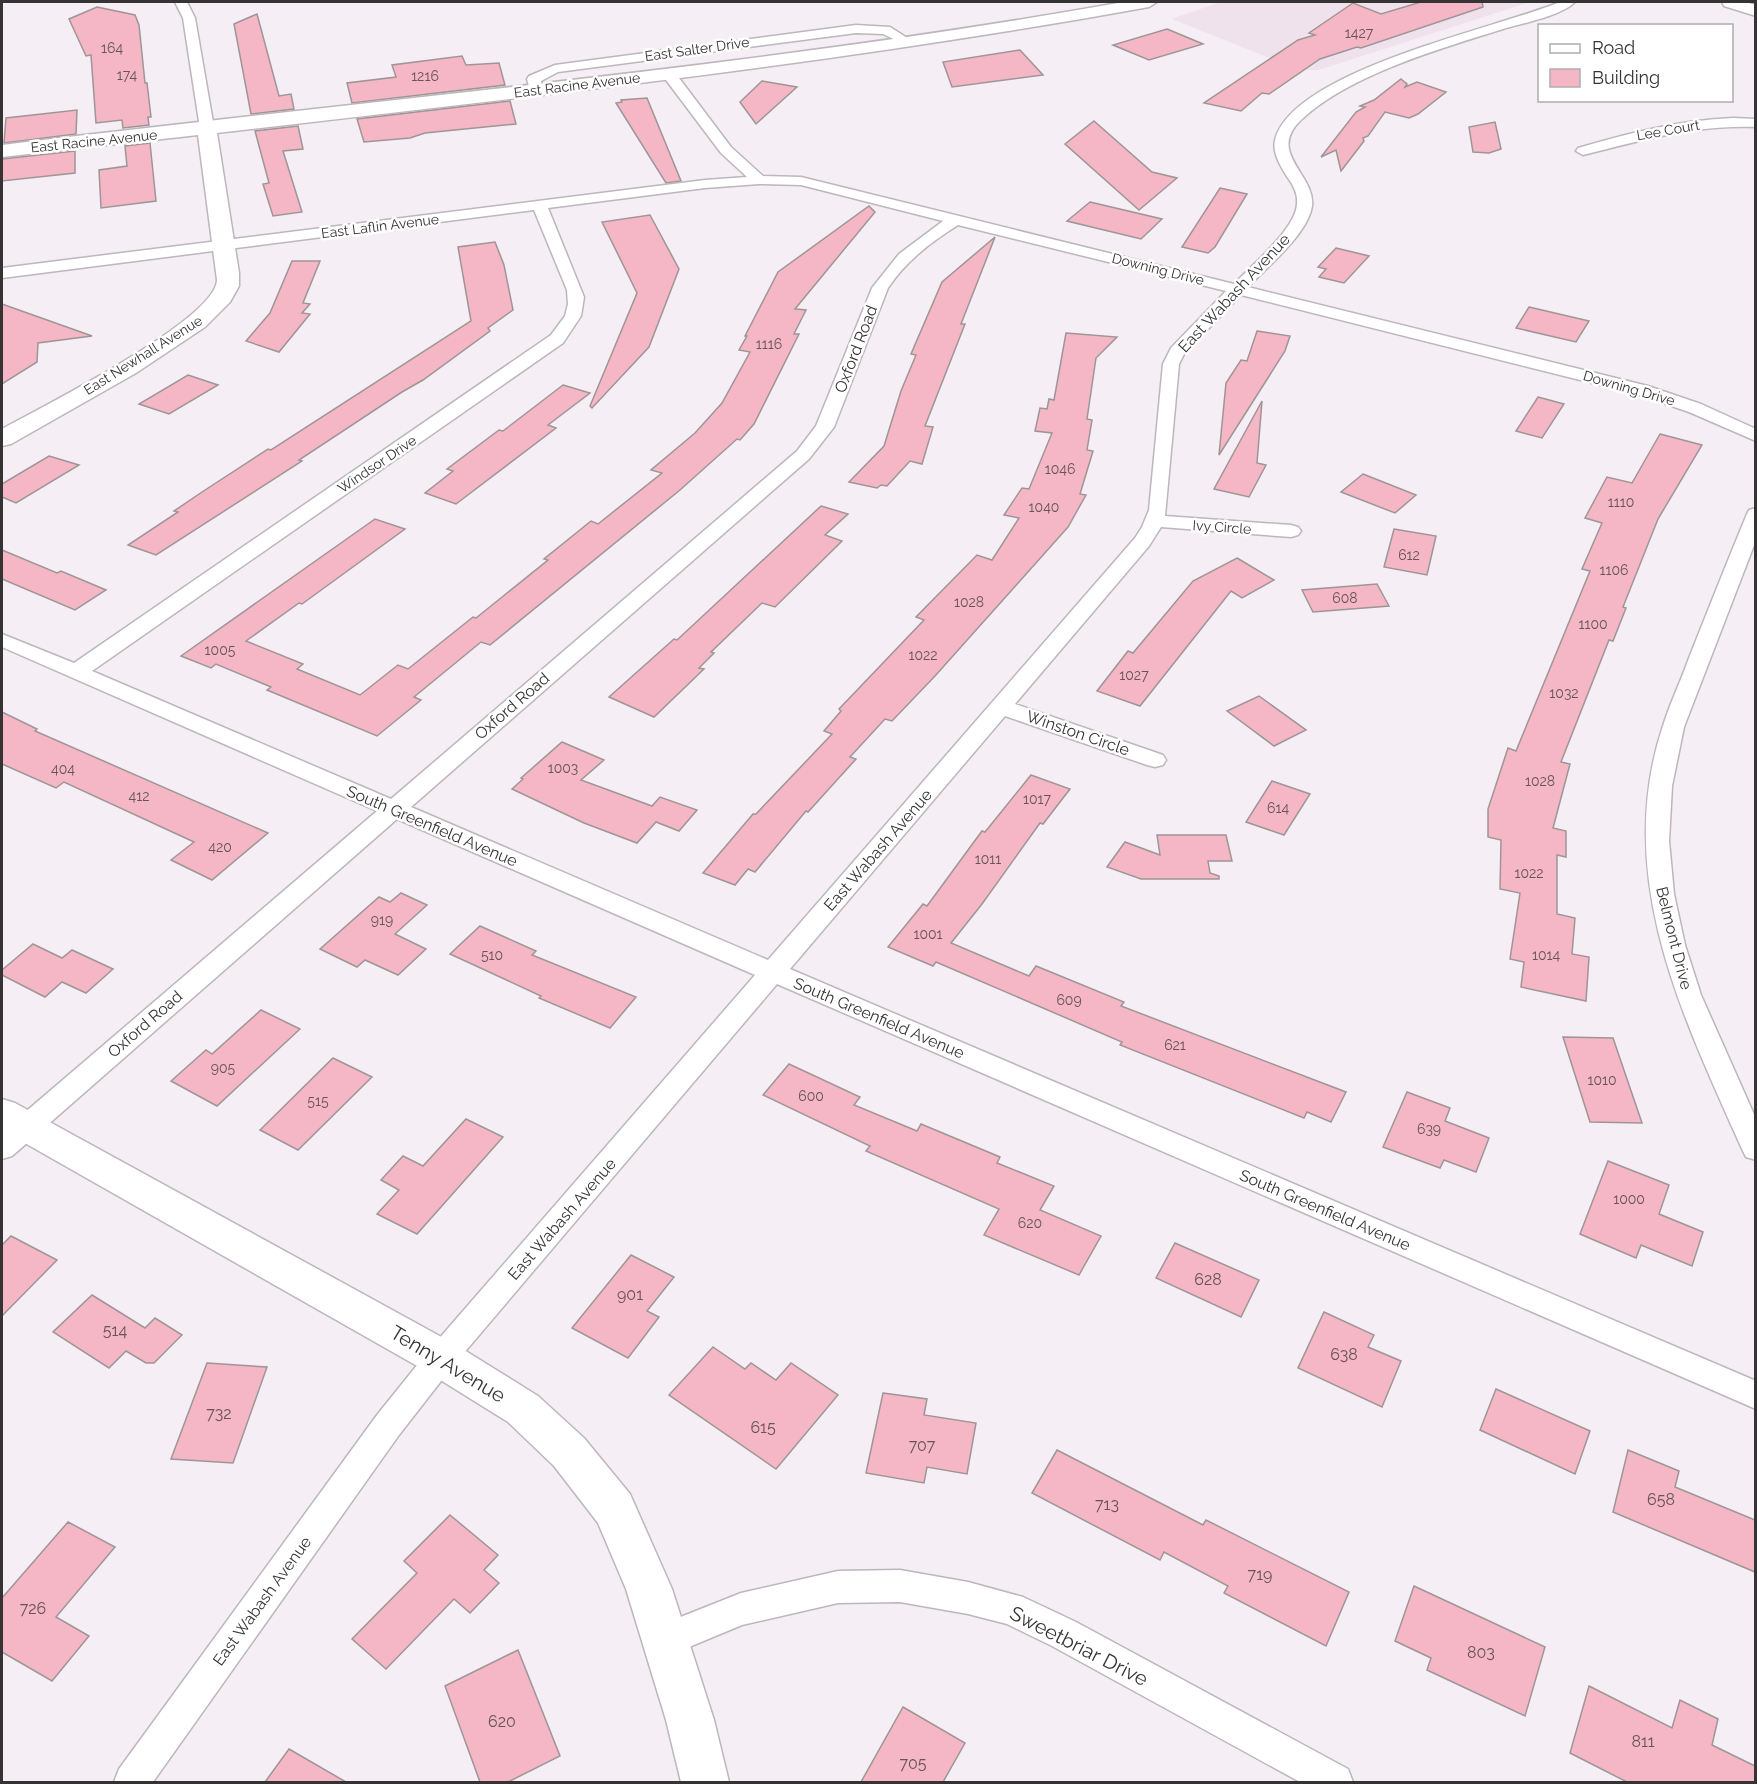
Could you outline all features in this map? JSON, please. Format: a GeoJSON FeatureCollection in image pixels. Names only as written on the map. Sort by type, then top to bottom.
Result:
{"type":"FeatureCollection","features":[{"type":"Feature","properties":{"kind":"main road","name":"East Racine Avenue"},"geometry":{"type":"LineString","coordinates":[[2,151],[536,91],[1060,19],[1149,2]]}},
{"type":"Feature","properties":{"kind":"main road"},"geometry":{"type":"LineString","coordinates":[[1730,2],[1755,11]]}},
{"type":"Feature","properties":{"kind":"main road","name":"East Newhall Avenue"},"geometry":{"type":"LineString","coordinates":[[2,439],[180,336],[222,301],[229,288],[207,128]]}},
{"type":"Feature","properties":{"kind":"main road","name":"Tenny Avenue"},"geometry":{"type":"LineString","coordinates":[[10,1129],[441,1358],[523,1409],[569,1452],[614,1509],[649,1589],[690,1720],[705,1782]]}},
{"type":"Feature","properties":{"kind":"street"},"geometry":{"type":"LineString","coordinates":[[181,2],[189,18],[207,128]]}},
{"type":"Feature","properties":{"kind":"street","name":"East Wabash Avenue"},"geometry":{"type":"LineString","coordinates":[[132,1782],[388,1425],[441,1358],[1142,542],[1158,510],[1171,364],[1177,352],[1292,232],[1303,214],[1305,196],[1284,158],[1282,149],[1285,129],[1305,108],[1335,89],[1379,67],[1546,12],[1569,2]]}},
{"type":"Feature","properties":{"kind":"street","name":"East Salter Drive"},"geometry":{"type":"LineString","coordinates":[[536,91],[533,82],[539,75],[555,69],[582,64],[828,31],[886,30],[906,41]]}},
{"type":"Feature","properties":{"kind":"street"},"geometry":{"type":"LineString","coordinates":[[668,73],[726,150],[759,180]]}},
{"type":"Feature","properties":{"kind":"street","name":"Lee Court"},"geometry":{"type":"LineString","coordinates":[[1583,151],[1666,128],[1722,122],[1755,123]]}},
{"type":"Feature","properties":{"kind":"street","name":"Downing Drive"},"geometry":{"type":"LineString","coordinates":[[759,180],[801,181],[1642,390],[1695,408],[1755,436]]}},
{"type":"Feature","properties":{"kind":"street","name":"East Laflin Avenue"},"geometry":{"type":"LineString","coordinates":[[2,273],[705,184],[759,180]]}},
{"type":"Feature","properties":{"kind":"street","name":"Windsor Drive"},"geometry":{"type":"LineString","coordinates":[[76,672],[557,339],[572,319],[577,301],[575,290],[540,206]]}},
{"type":"Feature","properties":{"kind":"street","name":"Oxford Road"},"geometry":{"type":"LineString","coordinates":[[10,1129],[391,810],[803,454],[825,427],[880,288],[888,274],[908,252],[957,219]]}},
{"type":"Feature","properties":{"kind":"street","name":"Belmont Drive"},"geometry":{"type":"LineString","coordinates":[[1755,514],[1672,727],[1664,760],[1657,808],[1656,857],[1662,907],[1677,964],[1696,1019],[1755,1149]]}},
{"type":"Feature","properties":{"kind":"street","name":"Ivy Circle"},"geometry":{"type":"LineString","coordinates":[[1154,521],[1291,531]]}},
{"type":"Feature","properties":{"kind":"street","name":"South Greenfield Avenue"},"geometry":{"type":"LineString","coordinates":[[2,640],[355,792],[391,810],[1755,1396]]}},
{"type":"Feature","properties":{"kind":"street","name":"Winston Circle"},"geometry":{"type":"LineString","coordinates":[[1000,707],[1155,760]]}},
{"type":"Feature","properties":{"kind":"street","name":"Sweetbriar Drive"},"geometry":{"type":"LineString","coordinates":[[665,1640],[741,1609],[838,1587],[900,1586],[968,1598],[1011,1609],[1064,1634],[1335,1782]]}},
{"type":"Feature","properties":{"kind":"shaded area"},"geometry":{"type":"Polygon","coordinates":[[[1220,2],[1530,2],[1319,70],[1307,70],[1297,69],[1172,19],[1220,2]]]}},
{"type":"Feature","properties":{"kind":"building"},"geometry":{"type":"Polygon","coordinates":[[[1421,2],[1482,2],[1483,7],[1361,48],[1357,47],[1320,59],[1269,94],[1262,93],[1241,111],[1204,103],[1298,40],[1315,35],[1309,33],[1353,3],[1381,14],[1421,2]]]}},
{"type":"Feature","properties":{"kind":"building"},"geometry":{"type":"Polygon","coordinates":[[[97,7],[135,15],[139,25],[145,83],[147,83],[151,117],[148,117],[149,125],[123,128],[122,120],[96,123],[91,55],[86,56],[69,19],[97,7]]]}},
{"type":"Feature","properties":{"kind":"building"},"geometry":{"type":"Polygon","coordinates":[[[257,14],[279,96],[291,94],[294,109],[251,114],[234,24],[257,14]]]}},
{"type":"Feature","properties":{"kind":"building"},"geometry":{"type":"Polygon","coordinates":[[[1167,29],[1203,44],[1149,60],[1113,45],[1167,29]]]}},
{"type":"Feature","properties":{"kind":"building"},"geometry":{"type":"Polygon","coordinates":[[[1020,50],[1043,75],[952,87],[943,62],[1020,50]]]}},
{"type":"Feature","properties":{"kind":"building"},"geometry":{"type":"Polygon","coordinates":[[[462,56],[466,65],[499,63],[505,85],[352,103],[347,83],[396,77],[392,65],[462,56]]]}},
{"type":"Feature","properties":{"kind":"building"},"geometry":{"type":"Polygon","coordinates":[[[1401,79],[1407,84],[1405,87],[1417,82],[1446,92],[1418,114],[1409,118],[1385,112],[1368,136],[1363,138],[1364,141],[1341,171],[1336,150],[1321,157],[1356,112],[1365,107],[1360,106],[1374,100],[1401,79]]]}},
{"type":"Feature","properties":{"kind":"building"},"geometry":{"type":"Polygon","coordinates":[[[762,81],[797,87],[756,124],[740,102],[762,81]]]}},
{"type":"Feature","properties":{"kind":"building"},"geometry":{"type":"Polygon","coordinates":[[[647,98],[681,181],[666,183],[616,103],[622,102],[621,100],[647,98]]]}},
{"type":"Feature","properties":{"kind":"building"},"geometry":{"type":"Polygon","coordinates":[[[510,101],[516,124],[425,133],[410,138],[364,142],[357,119],[510,101]]]}},
{"type":"Feature","properties":{"kind":"building"},"geometry":{"type":"Polygon","coordinates":[[[77,110],[76,134],[4,143],[6,118],[77,110]]]}},
{"type":"Feature","properties":{"kind":"building"},"geometry":{"type":"Polygon","coordinates":[[[1094,121],[1152,172],[1177,178],[1139,210],[1065,144],[1094,121]]]}},
{"type":"Feature","properties":{"kind":"building"},"geometry":{"type":"Polygon","coordinates":[[[1495,122],[1501,149],[1489,153],[1473,152],[1469,127],[1495,122]]]}},
{"type":"Feature","properties":{"kind":"building"},"geometry":{"type":"Polygon","coordinates":[[[298,126],[303,149],[283,151],[302,212],[273,216],[263,184],[269,183],[255,131],[298,126]]]}},
{"type":"Feature","properties":{"kind":"building"},"geometry":{"type":"Polygon","coordinates":[[[150,143],[156,201],[101,208],[99,170],[127,166],[125,146],[150,143]]]}},
{"type":"Feature","properties":{"kind":"building"},"geometry":{"type":"Polygon","coordinates":[[[75,151],[75,173],[2,181],[2,159],[75,151]]]}},
{"type":"Feature","properties":{"kind":"building"},"geometry":{"type":"Polygon","coordinates":[[[1220,188],[1247,194],[1215,247],[1208,253],[1182,247],[1220,188]]]}},
{"type":"Feature","properties":{"kind":"building"},"geometry":{"type":"Polygon","coordinates":[[[1090,202],[1162,219],[1141,239],[1067,221],[1090,202]]]}},
{"type":"Feature","properties":{"kind":"building"},"geometry":{"type":"Polygon","coordinates":[[[869,206],[875,212],[795,309],[806,310],[794,334],[799,334],[754,424],[740,440],[737,439],[680,490],[490,645],[481,642],[414,697],[421,700],[377,736],[267,690],[271,687],[216,664],[211,668],[181,656],[375,519],[405,529],[302,604],[299,603],[246,641],[303,664],[297,669],[360,695],[398,665],[408,669],[548,560],[544,559],[591,521],[598,524],[662,473],[651,470],[695,433],[722,403],[750,352],[739,350],[778,272],[869,206]]]}},
{"type":"Feature","properties":{"kind":"building"},"geometry":{"type":"Polygon","coordinates":[[[650,215],[679,269],[649,347],[592,408],[590,406],[637,293],[602,222],[650,215]]]}},
{"type":"Feature","properties":{"kind":"building"},"geometry":{"type":"Polygon","coordinates":[[[995,237],[961,324],[965,324],[925,426],[933,427],[922,464],[910,461],[887,486],[881,485],[877,488],[849,482],[884,446],[901,391],[916,355],[911,354],[942,282],[995,237]]]}},
{"type":"Feature","properties":{"kind":"building"},"geometry":{"type":"Polygon","coordinates":[[[495,242],[504,265],[513,310],[488,328],[490,331],[423,380],[156,555],[128,545],[178,512],[174,511],[202,492],[471,321],[458,247],[495,242]]]}},
{"type":"Feature","properties":{"kind":"building"},"geometry":{"type":"Polygon","coordinates":[[[1336,248],[1369,256],[1344,283],[1319,277],[1326,269],[1318,267],[1336,248]]]}},
{"type":"Feature","properties":{"kind":"building"},"geometry":{"type":"Polygon","coordinates":[[[292,261],[320,261],[303,303],[310,304],[302,313],[310,314],[279,352],[246,341],[270,313],[292,261]]]}},
{"type":"Feature","properties":{"kind":"building"},"geometry":{"type":"Polygon","coordinates":[[[2,304],[92,336],[38,343],[37,362],[2,384],[2,304]]]}},
{"type":"Feature","properties":{"kind":"building"},"geometry":{"type":"Polygon","coordinates":[[[1529,307],[1589,321],[1576,342],[1516,328],[1529,307]]]}},
{"type":"Feature","properties":{"kind":"building"},"geometry":{"type":"Polygon","coordinates":[[[1257,331],[1290,336],[1285,351],[1219,455],[1226,383],[1241,360],[1247,361],[1257,331]]]}},
{"type":"Feature","properties":{"kind":"building"},"geometry":{"type":"Polygon","coordinates":[[[1066,333],[1117,337],[1096,358],[1087,419],[1092,420],[1087,450],[1093,451],[1080,494],[1086,495],[1068,527],[935,676],[892,721],[885,719],[850,757],[856,759],[808,812],[806,811],[755,872],[748,869],[735,885],[703,873],[753,814],[756,814],[832,734],[824,731],[841,711],[839,709],[924,620],[916,617],[977,555],[992,560],[1019,518],[1004,515],[1022,488],[1029,489],[1052,433],[1035,431],[1040,408],[1047,409],[1049,399],[1054,400],[1066,333]]]}},
{"type":"Feature","properties":{"kind":"building"},"geometry":{"type":"Polygon","coordinates":[[[188,375],[218,385],[169,414],[139,404],[188,375]]]}},
{"type":"Feature","properties":{"kind":"building"},"geometry":{"type":"Polygon","coordinates":[[[563,385],[590,393],[548,425],[556,428],[456,504],[425,493],[453,471],[447,469],[499,430],[503,431],[563,385]]]}},
{"type":"Feature","properties":{"kind":"building"},"geometry":{"type":"Polygon","coordinates":[[[1538,397],[1564,404],[1542,438],[1516,431],[1538,397]]]}},
{"type":"Feature","properties":{"kind":"building"},"geometry":{"type":"Polygon","coordinates":[[[1262,401],[1257,463],[1266,465],[1249,497],[1214,489],[1262,401]]]}},
{"type":"Feature","properties":{"kind":"building"},"geometry":{"type":"Polygon","coordinates":[[[1660,434],[1702,445],[1658,519],[1623,607],[1626,608],[1613,641],[1609,640],[1561,762],[1570,764],[1553,828],[1566,831],[1566,857],[1557,855],[1557,914],[1575,918],[1572,954],[1589,957],[1586,1001],[1521,987],[1524,962],[1510,959],[1520,893],[1500,889],[1501,840],[1488,837],[1488,809],[1508,748],[1516,751],[1590,571],[1582,569],[1602,523],[1585,518],[1607,477],[1632,483],[1660,434]]]}},
{"type":"Feature","properties":{"kind":"building"},"geometry":{"type":"Polygon","coordinates":[[[49,456],[79,465],[16,503],[2,497],[2,484],[49,456]]]}},
{"type":"Feature","properties":{"kind":"building"},"geometry":{"type":"Polygon","coordinates":[[[1363,474],[1416,495],[1395,513],[1341,492],[1363,474]]]}},
{"type":"Feature","properties":{"kind":"building"},"geometry":{"type":"Polygon","coordinates":[[[821,506],[848,514],[825,535],[842,541],[775,607],[762,603],[711,652],[714,653],[699,668],[704,669],[654,717],[609,697],[674,639],[677,640],[821,506]]]}},
{"type":"Feature","properties":{"kind":"building"},"geometry":{"type":"Polygon","coordinates":[[[1394,529],[1436,536],[1427,575],[1384,567],[1394,529]]]}},
{"type":"Feature","properties":{"kind":"building"},"geometry":{"type":"Polygon","coordinates":[[[2,550],[106,590],[75,610],[2,579],[2,550]]]}},
{"type":"Feature","properties":{"kind":"building"},"geometry":{"type":"Polygon","coordinates":[[[1237,558],[1274,580],[1242,598],[1231,591],[1140,706],[1097,691],[1128,651],[1133,653],[1193,581],[1237,558]]]}},
{"type":"Feature","properties":{"kind":"building"},"geometry":{"type":"Polygon","coordinates":[[[1377,584],[1389,606],[1313,612],[1302,590],[1377,584]]]}},
{"type":"Feature","properties":{"kind":"building"},"geometry":{"type":"Polygon","coordinates":[[[1259,696],[1306,730],[1274,746],[1227,711],[1259,696]]]}},
{"type":"Feature","properties":{"kind":"building"},"geometry":{"type":"Polygon","coordinates":[[[2,712],[37,729],[35,731],[268,833],[212,880],[171,860],[194,842],[64,782],[56,788],[2,764],[2,712]]]}},
{"type":"Feature","properties":{"kind":"building"},"geometry":{"type":"Polygon","coordinates":[[[562,742],[604,760],[581,780],[652,806],[660,797],[697,810],[679,831],[656,822],[637,843],[584,823],[512,789],[523,779],[521,778],[562,742]]]}},
{"type":"Feature","properties":{"kind":"building"},"geometry":{"type":"Polygon","coordinates":[[[1031,775],[1070,789],[1043,824],[1040,823],[951,943],[1029,976],[1036,966],[1124,1002],[1121,1006],[1346,1092],[1331,1122],[1307,1112],[1304,1118],[1120,1045],[1122,1042],[936,962],[933,966],[888,947],[923,904],[927,906],[982,831],[985,832],[1031,775]]]}},
{"type":"Feature","properties":{"kind":"building"},"geometry":{"type":"Polygon","coordinates":[[[1272,781],[1310,794],[1284,835],[1246,822],[1272,781]]]}},
{"type":"Feature","properties":{"kind":"building"},"geometry":{"type":"Polygon","coordinates":[[[1157,835],[1226,835],[1232,861],[1208,861],[1210,873],[1219,876],[1219,879],[1141,879],[1107,867],[1125,842],[1160,855],[1157,835]]]}},
{"type":"Feature","properties":{"kind":"building"},"geometry":{"type":"Polygon","coordinates":[[[401,893],[427,905],[395,934],[426,949],[398,975],[365,960],[357,967],[320,949],[379,897],[390,902],[401,893]]]}},
{"type":"Feature","properties":{"kind":"building"},"geometry":{"type":"Polygon","coordinates":[[[480,926],[536,951],[532,955],[636,997],[610,1028],[539,998],[541,996],[450,954],[480,926]]]}},
{"type":"Feature","properties":{"kind":"building"},"geometry":{"type":"Polygon","coordinates":[[[33,944],[62,958],[72,950],[113,969],[86,993],[62,982],[45,997],[2,975],[2,970],[33,944]]]}},
{"type":"Feature","properties":{"kind":"building"},"geometry":{"type":"Polygon","coordinates":[[[261,1010],[300,1029],[217,1106],[171,1081],[206,1050],[212,1054],[261,1010]]]}},
{"type":"Feature","properties":{"kind":"building"},"geometry":{"type":"Polygon","coordinates":[[[1563,1037],[1613,1038],[1642,1123],[1590,1122],[1563,1037]]]}},
{"type":"Feature","properties":{"kind":"building"},"geometry":{"type":"Polygon","coordinates":[[[333,1058],[372,1077],[298,1150],[260,1130],[333,1058]]]}},
{"type":"Feature","properties":{"kind":"building"},"geometry":{"type":"Polygon","coordinates":[[[789,1064],[860,1097],[854,1105],[917,1131],[921,1124],[1000,1157],[997,1163],[1054,1186],[1040,1210],[1101,1236],[1079,1275],[984,1235],[999,1209],[866,1151],[870,1146],[763,1095],[789,1064]]]}},
{"type":"Feature","properties":{"kind":"building"},"geometry":{"type":"Polygon","coordinates":[[[1407,1092],[1450,1108],[1445,1121],[1489,1138],[1476,1172],[1444,1160],[1440,1168],[1383,1147],[1407,1092]]]}},
{"type":"Feature","properties":{"kind":"building"},"geometry":{"type":"Polygon","coordinates":[[[466,1119],[503,1137],[417,1234],[377,1214],[399,1190],[381,1180],[403,1156],[423,1166],[466,1119]]]}},
{"type":"Feature","properties":{"kind":"building"},"geometry":{"type":"Polygon","coordinates":[[[1608,1161],[1669,1185],[1659,1214],[1703,1232],[1692,1266],[1641,1245],[1636,1258],[1580,1234],[1608,1161]]]}},
{"type":"Feature","properties":{"kind":"building"},"geometry":{"type":"Polygon","coordinates":[[[11,1236],[57,1260],[2,1316],[2,1245],[11,1236]]]}},
{"type":"Feature","properties":{"kind":"building"},"geometry":{"type":"Polygon","coordinates":[[[1175,1243],[1259,1280],[1241,1317],[1156,1278],[1175,1243]]]}},
{"type":"Feature","properties":{"kind":"building"},"geometry":{"type":"Polygon","coordinates":[[[631,1255],[674,1277],[647,1311],[659,1317],[628,1358],[572,1328],[631,1255]]]}},
{"type":"Feature","properties":{"kind":"building"},"geometry":{"type":"Polygon","coordinates":[[[92,1295],[145,1328],[155,1318],[182,1335],[154,1363],[146,1363],[126,1351],[109,1368],[53,1332],[92,1295]]]}},
{"type":"Feature","properties":{"kind":"building"},"geometry":{"type":"Polygon","coordinates":[[[1324,1312],[1374,1335],[1368,1347],[1401,1361],[1382,1407],[1298,1368],[1324,1312]]]}},
{"type":"Feature","properties":{"kind":"building"},"geometry":{"type":"Polygon","coordinates":[[[713,1347],[745,1369],[751,1363],[776,1380],[791,1363],[838,1395],[776,1469],[669,1395],[713,1347]]]}},
{"type":"Feature","properties":{"kind":"building"},"geometry":{"type":"Polygon","coordinates":[[[207,1363],[267,1367],[233,1463],[171,1459],[207,1363]]]}},
{"type":"Feature","properties":{"kind":"building"},"geometry":{"type":"Polygon","coordinates":[[[1496,1389],[1590,1431],[1575,1474],[1480,1430],[1496,1389]]]}},
{"type":"Feature","properties":{"kind":"building"},"geometry":{"type":"Polygon","coordinates":[[[883,1393],[927,1399],[924,1415],[976,1423],[967,1474],[927,1467],[924,1483],[866,1473],[883,1393]]]}},
{"type":"Feature","properties":{"kind":"building"},"geometry":{"type":"Polygon","coordinates":[[[1057,1450],[1203,1525],[1206,1520],[1349,1592],[1326,1646],[1224,1593],[1228,1586],[1164,1552],[1160,1560],[1032,1493],[1057,1450]]]}},
{"type":"Feature","properties":{"kind":"building"},"geometry":{"type":"Polygon","coordinates":[[[1628,1450],[1679,1471],[1675,1487],[1755,1520],[1755,1572],[1613,1512],[1628,1450]]]}},
{"type":"Feature","properties":{"kind":"building"},"geometry":{"type":"Polygon","coordinates":[[[450,1515],[498,1555],[484,1570],[499,1583],[470,1613],[454,1599],[386,1669],[352,1639],[417,1573],[404,1561],[450,1515]]]}},
{"type":"Feature","properties":{"kind":"building"},"geometry":{"type":"Polygon","coordinates":[[[68,1522],[115,1547],[56,1617],[89,1636],[52,1681],[2,1652],[2,1598],[68,1522]]]}},
{"type":"Feature","properties":{"kind":"building"},"geometry":{"type":"Polygon","coordinates":[[[1414,1586],[1545,1647],[1525,1716],[1427,1670],[1431,1658],[1395,1641],[1414,1586]]]}},
{"type":"Feature","properties":{"kind":"building"},"geometry":{"type":"Polygon","coordinates":[[[518,1650],[560,1756],[508,1782],[480,1782],[445,1686],[518,1650]]]}},
{"type":"Feature","properties":{"kind":"building"},"geometry":{"type":"Polygon","coordinates":[[[1589,1686],[1672,1728],[1680,1700],[1718,1719],[1712,1745],[1755,1766],[1755,1782],[1627,1782],[1570,1753],[1589,1686]]]}},
{"type":"Feature","properties":{"kind":"building"},"geometry":{"type":"Polygon","coordinates":[[[903,1707],[965,1743],[943,1782],[861,1782],[903,1707]]]}},
{"type":"Feature","properties":{"kind":"building"},"geometry":{"type":"Polygon","coordinates":[[[289,1749],[346,1782],[265,1782],[289,1749]]]}}]}
